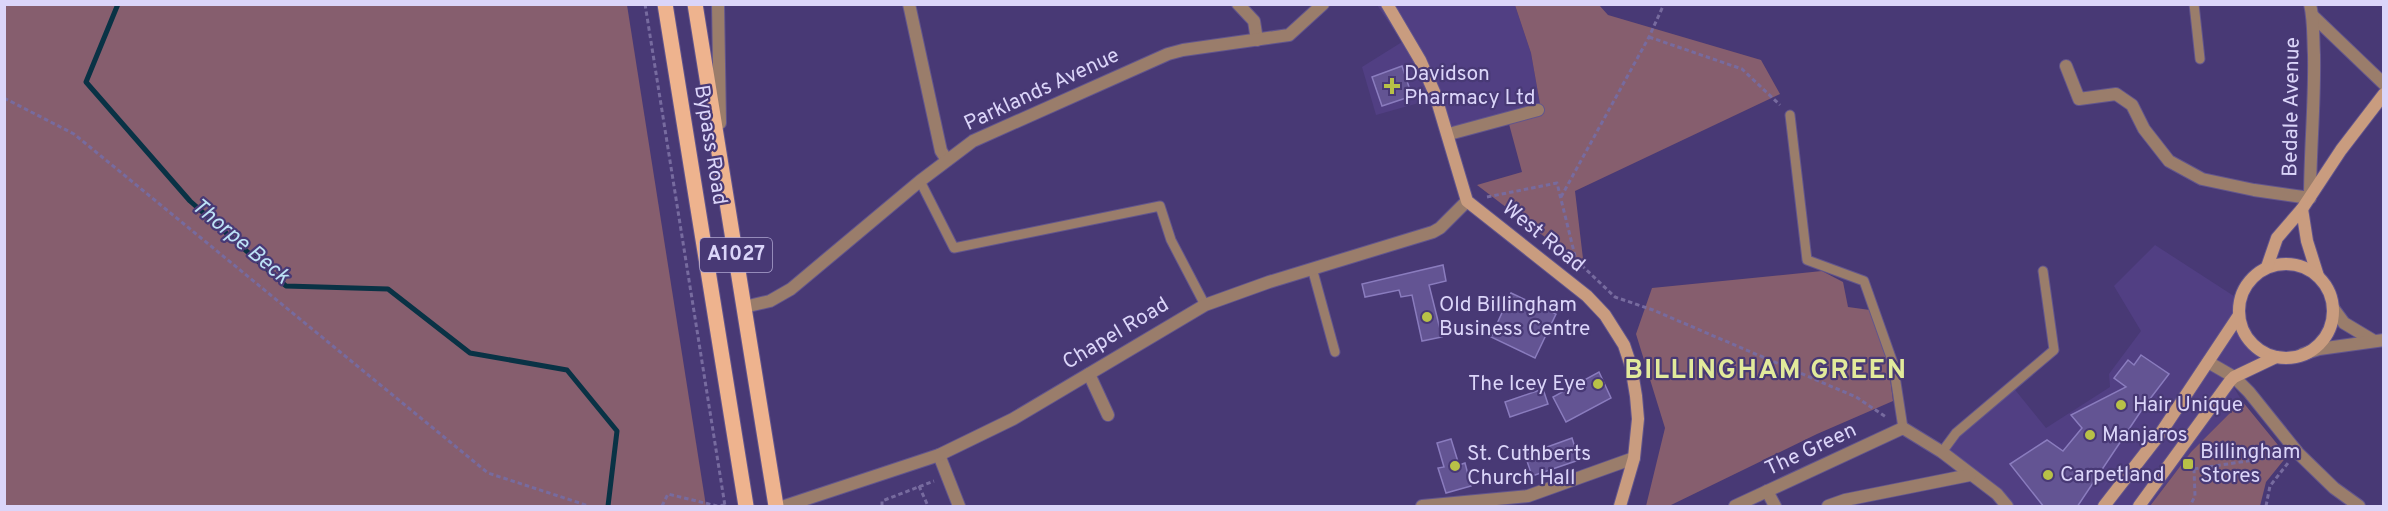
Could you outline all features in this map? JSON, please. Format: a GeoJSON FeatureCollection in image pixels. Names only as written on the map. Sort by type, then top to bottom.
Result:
{"type":"FeatureCollection","features":[{"type":"Feature","properties":{"kind":"main road","name":"Bypass Road"},"geometry":{"type":"LineString","coordinates":[[666,4],[746,507]]}},
{"type":"Feature","properties":{"kind":"main road","name":"Bypass Road"},"geometry":{"type":"LineString","coordinates":[[695,4],[776,507]]}},
{"type":"Feature","properties":{"kind":"main road"},"geometry":{"type":"LineString","coordinates":[[1387,4],[1420,60],[1435,94],[1449,134],[1467,201]]}},
{"type":"Feature","properties":{"kind":"main road"},"geometry":{"type":"LineString","coordinates":[[2267,267],[2277,238],[2302,209],[2341,150],[2384,94]]}},
{"type":"Feature","properties":{"kind":"main road","name":"West Road"},"geometry":{"type":"LineString","coordinates":[[1467,201],[1587,296],[1605,315],[1624,345],[1636,396],[1638,419],[1634,458],[1620,507]]}},
{"type":"Feature","properties":{"kind":"main road"},"geometry":{"type":"LineString","coordinates":[[2302,209],[2307,241],[2318,276]]}},
{"type":"Feature","properties":{"kind":"main road"},"geometry":{"type":"LineString","coordinates":[[2294,264],[2318,276],[2325,285],[2333,308],[2331,323],[2325,336],[2316,347],[2303,354],[2276,357],[2262,351],[2242,330],[2239,315],[2240,300],[2245,287],[2255,275],[2267,267],[2294,264]]}},
{"type":"Feature","properties":{"kind":"main road"},"geometry":{"type":"LineString","coordinates":[[2104,507],[2160,434],[2239,315]]}},
{"type":"Feature","properties":{"kind":"main road"},"geometry":{"type":"LineString","coordinates":[[2139,507],[2220,392],[2234,377],[2276,357]]}},
{"type":"Feature","properties":{"kind":"street","name":"Bypass Road"},"geometry":{"type":"LineString","coordinates":[[718,4],[720,156]]}},
{"type":"Feature","properties":{"kind":"street"},"geometry":{"type":"LineString","coordinates":[[909,4],[941,151],[947,160]]}},
{"type":"Feature","properties":{"kind":"street"},"geometry":{"type":"LineString","coordinates":[[1238,4],[1254,21],[1257,40]]}},
{"type":"Feature","properties":{"kind":"street","name":"Parklands Avenue"},"geometry":{"type":"LineString","coordinates":[[744,307],[770,301],[791,289],[920,181],[973,141],[1168,54],[1288,34],[1323,4]]}},
{"type":"Feature","properties":{"kind":"street","name":"Bedale Avenue"},"geometry":{"type":"LineString","coordinates":[[2311,10],[2384,84]]}},
{"type":"Feature","properties":{"kind":"street","name":"Bedale Avenue"},"geometry":{"type":"LineString","coordinates":[[2310,198],[2314,85],[2311,10]]}},
{"type":"Feature","properties":{"kind":"street"},"geometry":{"type":"LineString","coordinates":[[2066,66],[2079,99],[2116,94],[2132,105],[2144,129],[2169,161],[2202,179],[2254,190],[2310,198]]}},
{"type":"Feature","properties":{"kind":"street"},"geometry":{"type":"LineString","coordinates":[[1449,134],[1538,110]]}},
{"type":"Feature","properties":{"kind":"street","name":"Chapel Road"},"geometry":{"type":"LineString","coordinates":[[785,507],[939,454],[1013,419],[1205,305],[1312,268],[1433,232],[1467,201]]}},
{"type":"Feature","properties":{"kind":"street"},"geometry":{"type":"LineString","coordinates":[[2333,308],[2344,323],[2379,340]]}},
{"type":"Feature","properties":{"kind":"street"},"geometry":{"type":"LineString","coordinates":[[2303,354],[2319,349],[2379,340]]}},
{"type":"Feature","properties":{"kind":"street"},"geometry":{"type":"LineString","coordinates":[[2208,362],[2234,377],[2249,392],[2298,453],[2334,488],[2359,507]]}},
{"type":"Feature","properties":{"kind":"street"},"geometry":{"type":"LineString","coordinates":[[1089,374],[1108,415]]}},
{"type":"Feature","properties":{"kind":"street"},"geometry":{"type":"LineString","coordinates":[[1903,428],[1942,452],[1996,494],[2007,507]]}},
{"type":"Feature","properties":{"kind":"street","name":"The Green"},"geometry":{"type":"LineString","coordinates":[[1735,507],[1903,428]]}},
{"type":"Feature","properties":{"kind":"street"},"geometry":{"type":"LineString","coordinates":[[939,454],[959,507]]}},
{"type":"Feature","properties":{"kind":"street"},"geometry":{"type":"LineString","coordinates":[[1422,507],[1530,501],[1634,458]]}},
{"type":"Feature","properties":{"kind":"street"},"geometry":{"type":"LineString","coordinates":[[1828,507],[1845,500],[1970,475]]}},
{"type":"Feature","properties":{"kind":"street"},"geometry":{"type":"LineString","coordinates":[[1767,491],[1775,507]]}},
{"type":"Feature","properties":{"kind":"lane"},"geometry":{"type":"LineString","coordinates":[[2194,4],[2200,59]]}},
{"type":"Feature","properties":{"kind":"lane"},"geometry":{"type":"LineString","coordinates":[[1790,115],[1807,260],[1864,281],[1893,363],[1903,428]]}},
{"type":"Feature","properties":{"kind":"lane"},"geometry":{"type":"LineString","coordinates":[[920,181],[954,248],[1160,206],[1171,240],[1205,305]]}},
{"type":"Feature","properties":{"kind":"lane"},"geometry":{"type":"LineString","coordinates":[[1312,268],[1335,352]]}},
{"type":"Feature","properties":{"kind":"lane"},"geometry":{"type":"LineString","coordinates":[[1942,452],[1956,433],[2054,350],[2043,271]]}},
{"type":"Feature","properties":{"kind":"path"},"geometry":{"type":"LineString","coordinates":[[645,4],[725,506],[668,494],[662,507]]}},
{"type":"Feature","properties":{"kind":"path"},"geometry":{"type":"LineString","coordinates":[[1561,197],[1649,38],[1664,4]]}},
{"type":"Feature","properties":{"kind":"path"},"geometry":{"type":"LineString","coordinates":[[1649,38],[1742,69],[1790,115]]}},
{"type":"Feature","properties":{"kind":"path"},"geometry":{"type":"LineString","coordinates":[[4,99],[74,134],[488,473],[588,506]]}},
{"type":"Feature","properties":{"kind":"path"},"geometry":{"type":"LineString","coordinates":[[1467,201],[1557,183],[1576,260],[1574,287]]}},
{"type":"Feature","properties":{"kind":"path"},"geometry":{"type":"LineString","coordinates":[[1576,260],[1615,297],[1653,310],[1856,397],[1903,428]]}},
{"type":"Feature","properties":{"kind":"path"},"geometry":{"type":"LineString","coordinates":[[2194,470],[2298,453]]}},
{"type":"Feature","properties":{"kind":"path"},"geometry":{"type":"LineString","coordinates":[[2266,507],[2270,486],[2298,453]]}},
{"type":"Feature","properties":{"kind":"path"},"geometry":{"type":"LineString","coordinates":[[2176,454],[2194,470],[2195,496],[2190,507]]}},
{"type":"Feature","properties":{"kind":"path"},"geometry":{"type":"LineString","coordinates":[[882,507],[882,501],[947,476]]}},
{"type":"Feature","properties":{"kind":"path"},"geometry":{"type":"LineString","coordinates":[[920,486],[928,507]]}},
{"type":"Feature","properties":{"kind":"shaded area"},"geometry":{"type":"Polygon","coordinates":[[[4,5],[627,5],[706,506],[5,506],[4,5]]]}},
{"type":"Feature","properties":{"kind":"shaded area"},"geometry":{"type":"Polygon","coordinates":[[[1377,5],[1515,5],[1531,53],[1540,104],[1451,129],[1440,97],[1376,115],[1362,67],[1402,42],[1377,5]]]}},
{"type":"Feature","properties":{"kind":"shaded area"},"geometry":{"type":"Polygon","coordinates":[[[1515,5],[1599,5],[1608,15],[1761,60],[1780,94],[1575,191],[1584,267],[1477,185],[1522,172],[1509,124],[1544,111],[1540,104],[1531,53],[1515,5]]]}},
{"type":"Feature","properties":{"kind":"shaded area"},"geometry":{"type":"Polygon","coordinates":[[[2155,245],[2240,300],[2239,315],[2243,330],[2251,342],[2262,351],[2274,356],[2230,381],[2242,401],[2191,452],[2150,506],[2007,506],[1942,452],[2012,386],[2046,428],[2110,387],[2109,374],[2141,331],[2114,286],[2155,245]]]}},
{"type":"Feature","properties":{"kind":"shaded area","name":"BILLINGHAM GREEN"},"geometry":{"type":"Polygon","coordinates":[[[1822,271],[1843,282],[1848,307],[1870,310],[1888,362],[1893,401],[1817,434],[1669,506],[1646,506],[1665,428],[1636,334],[1652,288],[1822,271]]]}},
{"type":"Feature","properties":{"kind":"shaded area"},"geometry":{"type":"Polygon","coordinates":[[[2242,401],[2287,456],[2266,482],[2260,506],[2150,506],[2191,452],[2242,401]]]}},
{"type":"Feature","properties":{"kind":"building","name":"Davidson Pharmacy Ltd"},"geometry":{"type":"Polygon","coordinates":[[[1402,66],[1412,96],[1382,106],[1372,77],[1402,66]]]}},
{"type":"Feature","properties":{"kind":"building","name":"Old Billingham Business Centre"},"geometry":{"type":"Polygon","coordinates":[[[1443,265],[1446,281],[1429,285],[1442,337],[1422,341],[1412,295],[1401,297],[1399,290],[1365,297],[1362,284],[1443,265]]]}},
{"type":"Feature","properties":{"kind":"building"},"geometry":{"type":"Polygon","coordinates":[[[1511,293],[1556,314],[1535,358],[1491,337],[1511,293]]]}},
{"type":"Feature","properties":{"kind":"building"},"geometry":{"type":"Polygon","coordinates":[[[2141,355],[2169,374],[2143,408],[2077,507],[2044,507],[2010,464],[2047,440],[2063,451],[2082,428],[2071,415],[2126,387],[2114,378],[2128,360],[2134,365],[2141,355]]]}},
{"type":"Feature","properties":{"kind":"building"},"geometry":{"type":"Polygon","coordinates":[[[1599,372],[1611,398],[1566,422],[1553,397],[1599,372]]]}},
{"type":"Feature","properties":{"kind":"building"},"geometry":{"type":"Polygon","coordinates":[[[1543,389],[1548,404],[1510,417],[1505,402],[1543,389]]]}},
{"type":"Feature","properties":{"kind":"building"},"geometry":{"type":"Polygon","coordinates":[[[1572,438],[1579,460],[1532,476],[1525,455],[1572,438]]]}},
{"type":"Feature","properties":{"kind":"building","name":"St. Cuthberts Church Hall"},"geometry":{"type":"Polygon","coordinates":[[[1451,439],[1459,465],[1465,463],[1471,486],[1446,493],[1438,468],[1444,467],[1437,443],[1451,439]]]}},
{"type":"Feature","properties":{"kind":"waterway","name":"Thorpe Beck"},"geometry":{"type":"LineString","coordinates":[[118,4],[86,82],[190,201],[286,286],[388,289],[470,353],[567,370],[617,431],[608,506]]}},
{"type":"Feature","properties":{"kind":"place","name":"Davidson Pharmacy Ltd"},"geometry":{"type":"Point","coordinates":[1392,86]}},
{"type":"Feature","properties":{"kind":"place","name":"Old Billingham Business Centre"},"geometry":{"type":"Point","coordinates":[1427,317]}},
{"type":"Feature","properties":{"kind":"place","name":"The Icey Eye"},"geometry":{"type":"Point","coordinates":[1598,384]}},
{"type":"Feature","properties":{"kind":"place","name":"Hair Unique"},"geometry":{"type":"Point","coordinates":[2121,405]}},
{"type":"Feature","properties":{"kind":"place","name":"Manjaros"},"geometry":{"type":"Point","coordinates":[2090,435]}},
{"type":"Feature","properties":{"kind":"place","name":"Billingham Stores"},"geometry":{"type":"Point","coordinates":[2188,464]}},
{"type":"Feature","properties":{"kind":"place","name":"St. Cuthberts Church Hall"},"geometry":{"type":"Point","coordinates":[1455,466]}},
{"type":"Feature","properties":{"kind":"place","name":"Carpetland"},"geometry":{"type":"Point","coordinates":[2048,475]}},
{"type":"Feature","properties":{"kind":"district","name":"BILLINGHAM GREEN"},"geometry":{"type":"Point","coordinates":[1766,371]}}]}
